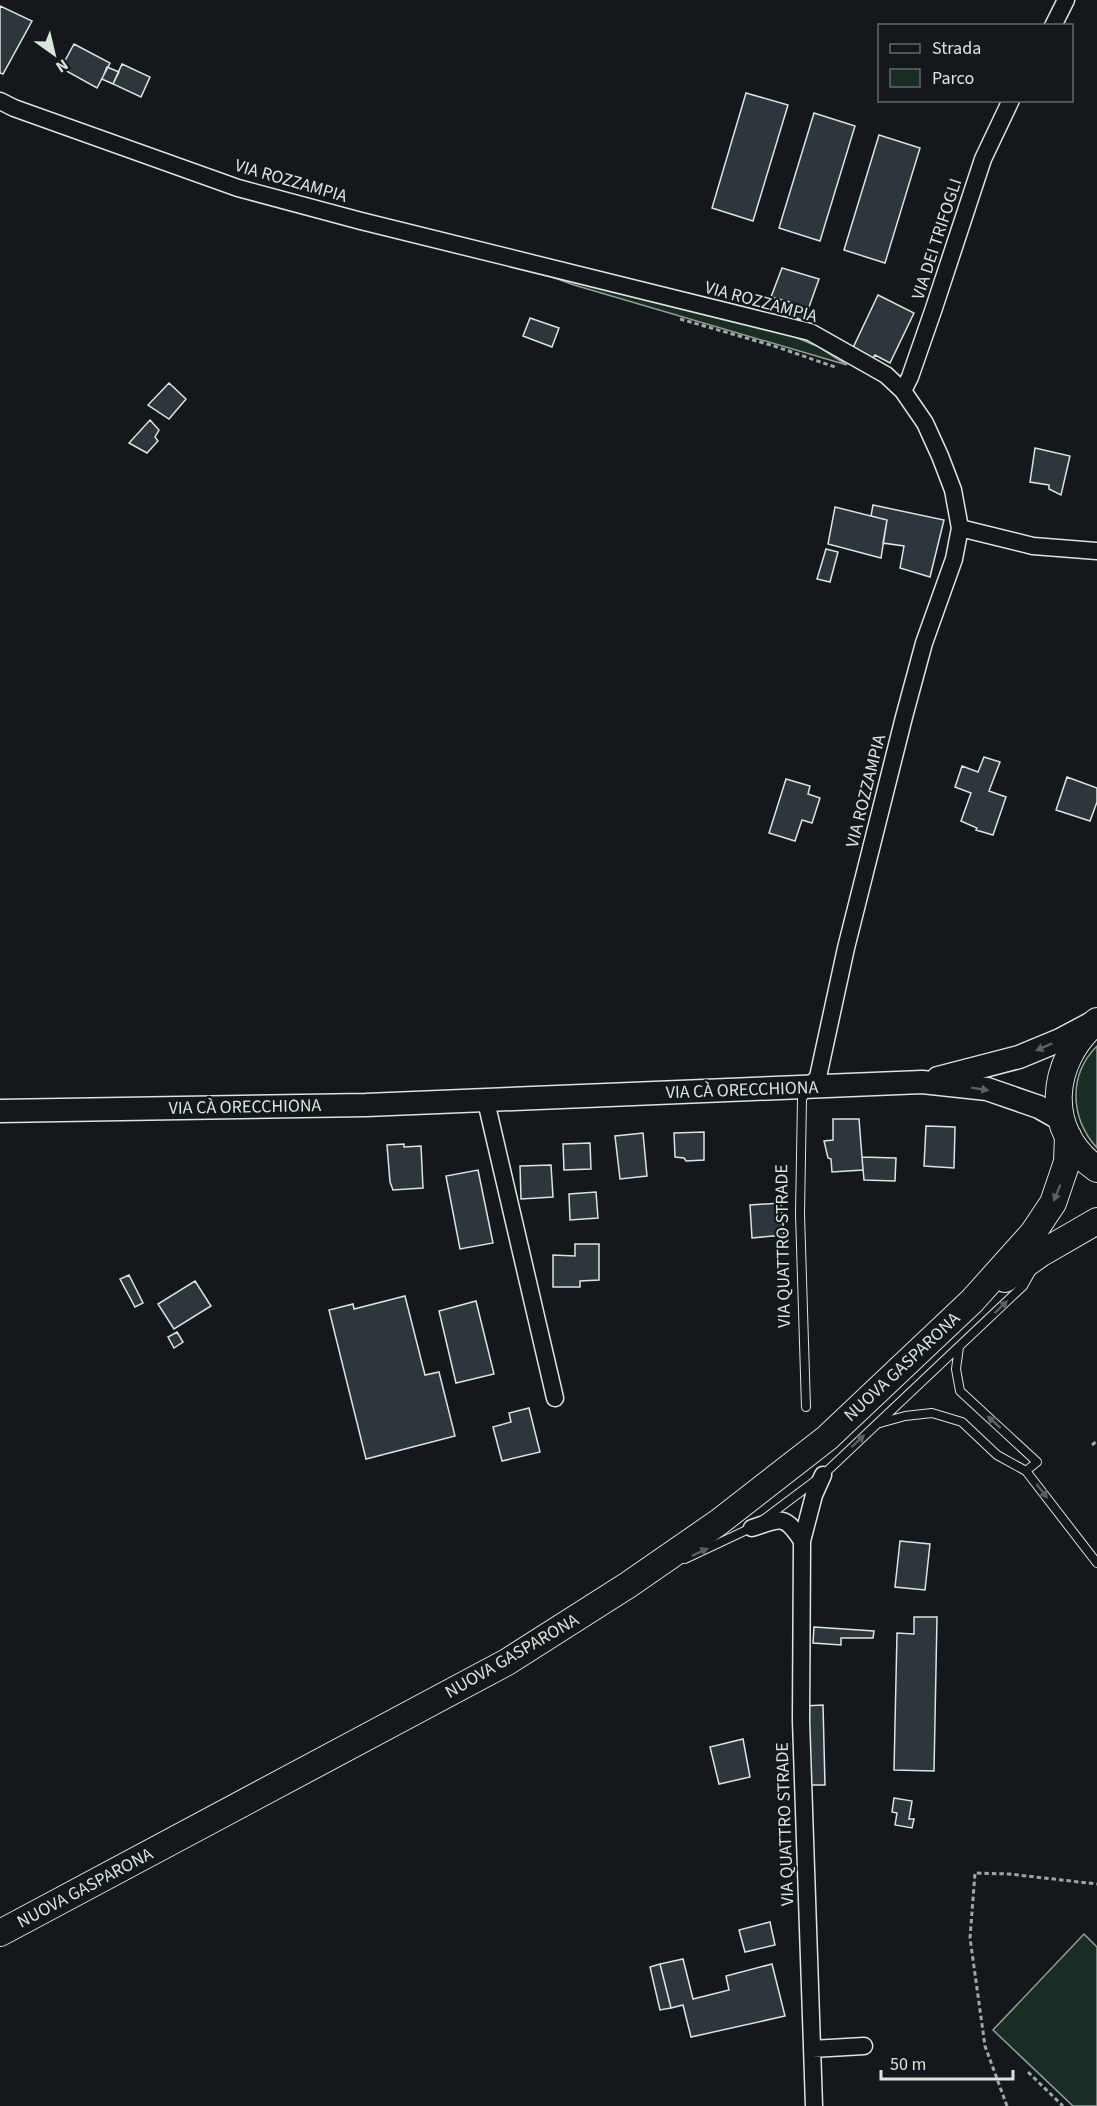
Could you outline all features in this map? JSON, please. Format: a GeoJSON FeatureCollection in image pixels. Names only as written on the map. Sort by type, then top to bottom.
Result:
{"type":"FeatureCollection","features":[{"type":"Feature","properties":{"kind":"main road","name":"VIA CÀ ORECCHIONA"},"geometry":{"type":"LineString","coordinates":[[922,1082],[1019,1057],[1097,1021]]}},
{"type":"Feature","properties":{"kind":"main road","name":"NUOVA GASPARONA"},"geometry":{"type":"LineString","coordinates":[[0,1933],[507,1662],[628,1585],[719,1522],[827,1438],[972,1301],[1033,1233],[1053,1203],[1067,1162],[1065,1128],[1059,1093],[1064,1065],[1077,1041],[1097,1021]]}},
{"type":"Feature","properties":{"kind":"main road","name":"VIA CÀ ORECCHIONA"},"geometry":{"type":"LineString","coordinates":[[0,1111],[366,1105],[922,1082],[987,1089],[1039,1107],[1065,1128]]}},
{"type":"Feature","properties":{"kind":"main road"},"geometry":{"type":"LineString","coordinates":[[1065,1128],[1084,1158],[1097,1170]]}},
{"type":"Feature","properties":{"kind":"main road","name":"NUOVA GASPARONA"},"geometry":{"type":"LineString","coordinates":[[972,1301],[1040,1254],[1097,1221]]}},
{"type":"Feature","properties":{"kind":"street"},"geometry":{"type":"LineString","coordinates":[[1054,24],[1066,0]]}},
{"type":"Feature","properties":{"kind":"street","name":"VIA ROZZAMPIA"},"geometry":{"type":"LineString","coordinates":[[0,101],[238,188],[592,280],[810,332],[886,375],[903,391],[925,423],[940,456],[953,490],[960,528],[954,559],[924,643],[904,717],[846,948],[818,1077],[809,1087]]}},
{"type":"Feature","properties":{"kind":"street","name":"VIA DEI TRIFOGLI"},"geometry":{"type":"LineString","coordinates":[[903,391],[938,297],[984,159],[1010,102]]}},
{"type":"Feature","properties":{"kind":"street"},"geometry":{"type":"LineString","coordinates":[[960,528],[1033,546],[1097,551]]}},
{"type":"Feature","properties":{"kind":"street"},"geometry":{"type":"LineString","coordinates":[[490,1100],[488,1110],[555,1398]]}},
{"type":"Feature","properties":{"kind":"street","name":"VIA QUATTRO STRADE"},"geometry":{"type":"LineString","coordinates":[[814,2106],[801,1721],[802,1540],[814,1495],[823,1475]]}},
{"type":"Feature","properties":{"kind":"street"},"geometry":{"type":"LineString","coordinates":[[752,1528],[780,1519],[789,1523],[802,1540]]}},
{"type":"Feature","properties":{"kind":"street"},"geometry":{"type":"LineString","coordinates":[[812,2049],[864,2046]]}},
{"type":"Feature","properties":{"kind":"lane","name":"VIA QUATTRO STRADE"},"geometry":{"type":"LineString","coordinates":[[806,1407],[800,1214],[802,1099],[809,1087]]}},
{"type":"Feature","properties":{"kind":"lane"},"geometry":{"type":"LineString","coordinates":[[628,1585],[752,1528],[823,1475],[1023,1286],[1040,1254]]}},
{"type":"Feature","properties":{"kind":"lane"},"geometry":{"type":"LineString","coordinates":[[958,1347],[956,1369],[960,1391],[1037,1462],[1026,1471]]}},
{"type":"Feature","properties":{"kind":"lane"},"geometry":{"type":"LineString","coordinates":[[876,1424],[905,1416],[932,1413],[945,1415],[962,1422],[997,1455],[1026,1471],[1097,1563]]}},
{"type":"Feature","properties":{"kind":"path"},"geometry":{"type":"LineString","coordinates":[[675,318],[774,346],[845,370]]}},
{"type":"Feature","properties":{"kind":"path"},"geometry":{"type":"LineString","coordinates":[[1092,1445],[1097,1441]]}},
{"type":"Feature","properties":{"kind":"path"},"geometry":{"type":"LineString","coordinates":[[1007,2106],[985,2046],[970,1938],[975,1873],[1010,1874],[1097,1884]]}},
{"type":"Feature","properties":{"kind":"path"},"geometry":{"type":"LineString","coordinates":[[1028,2072],[1063,2106]]}},
{"type":"Feature","properties":{"kind":"green space"},"geometry":{"type":"Polygon","coordinates":[[[522,266],[783,332],[819,347],[847,365],[574,285],[522,266]]]}},
{"type":"Feature","properties":{"kind":"green space"},"geometry":{"type":"Polygon","coordinates":[[[1097,1046],[1097,1148],[1082,1123],[1077,1110],[1076,1097],[1081,1070],[1097,1046]]]}},
{"type":"Feature","properties":{"kind":"green space"},"geometry":{"type":"Polygon","coordinates":[[[1084,1934],[1097,1947],[1097,2106],[1073,2106],[993,2030],[1084,1934]]]}},
{"type":"Feature","properties":{"kind":"building"},"geometry":{"type":"Polygon","coordinates":[[[0,6],[32,21],[3,74],[0,73],[0,6]]]}},
{"type":"Feature","properties":{"kind":"building"},"geometry":{"type":"Polygon","coordinates":[[[74,44],[110,63],[97,88],[61,68],[74,44]]]}},
{"type":"Feature","properties":{"kind":"building"},"geometry":{"type":"Polygon","coordinates":[[[122,64],[150,77],[141,97],[113,84],[122,64]]]}},
{"type":"Feature","properties":{"kind":"building"},"geometry":{"type":"Polygon","coordinates":[[[107,67],[119,72],[113,84],[102,79],[107,67]]]}},
{"type":"Feature","properties":{"kind":"building"},"geometry":{"type":"Polygon","coordinates":[[[746,93],[788,105],[753,221],[712,208],[746,93]]]}},
{"type":"Feature","properties":{"kind":"building"},"geometry":{"type":"Polygon","coordinates":[[[814,113],[855,126],[820,241],[779,228],[814,113]]]}},
{"type":"Feature","properties":{"kind":"building"},"geometry":{"type":"Polygon","coordinates":[[[879,135],[920,148],[885,263],[844,250],[879,135]]]}},
{"type":"Feature","properties":{"kind":"building"},"geometry":{"type":"Polygon","coordinates":[[[782,268],[819,279],[804,321],[786,314],[790,302],[771,297],[782,268]]]}},
{"type":"Feature","properties":{"kind":"building"},"geometry":{"type":"Polygon","coordinates":[[[878,295],[914,313],[890,363],[875,355],[871,361],[851,352],[878,295]]]}},
{"type":"Feature","properties":{"kind":"building"},"geometry":{"type":"Polygon","coordinates":[[[530,318],[559,328],[552,347],[523,336],[530,318]]]}},
{"type":"Feature","properties":{"kind":"building"},"geometry":{"type":"Polygon","coordinates":[[[169,383],[186,399],[169,419],[148,405],[169,383]]]}},
{"type":"Feature","properties":{"kind":"building"},"geometry":{"type":"Polygon","coordinates":[[[150,420],[159,430],[155,437],[158,441],[147,453],[129,443],[150,420]]]}},
{"type":"Feature","properties":{"kind":"building"},"geometry":{"type":"Polygon","coordinates":[[[1035,448],[1070,456],[1061,495],[1049,489],[1049,485],[1030,482],[1035,448]]]}},
{"type":"Feature","properties":{"kind":"building"},"geometry":{"type":"Polygon","coordinates":[[[873,505],[944,520],[930,577],[900,568],[904,546],[883,543],[887,520],[871,516],[873,505]]]}},
{"type":"Feature","properties":{"kind":"building"},"geometry":{"type":"Polygon","coordinates":[[[835,507],[887,520],[881,558],[828,544],[835,507]]]}},
{"type":"Feature","properties":{"kind":"building"},"geometry":{"type":"Polygon","coordinates":[[[826,549],[838,552],[830,582],[817,579],[826,549]]]}},
{"type":"Feature","properties":{"kind":"building"},"geometry":{"type":"Polygon","coordinates":[[[984,757],[1000,762],[989,791],[1006,797],[993,835],[976,830],[977,828],[961,821],[971,793],[955,787],[962,766],[978,772],[984,757]]]}},
{"type":"Feature","properties":{"kind":"building"},"geometry":{"type":"Polygon","coordinates":[[[1067,777],[1097,788],[1097,802],[1090,821],[1056,810],[1067,777]]]}},
{"type":"Feature","properties":{"kind":"building"},"geometry":{"type":"Polygon","coordinates":[[[786,779],[810,786],[808,794],[820,798],[812,823],[802,820],[795,841],[769,833],[786,779]]]}},
{"type":"Feature","properties":{"kind":"building"},"geometry":{"type":"Polygon","coordinates":[[[833,1119],[859,1119],[863,1170],[832,1172],[831,1159],[828,1158],[824,1141],[833,1140],[833,1119]]]}},
{"type":"Feature","properties":{"kind":"building"},"geometry":{"type":"Polygon","coordinates":[[[926,1126],[955,1127],[954,1168],[924,1166],[926,1126]]]}},
{"type":"Feature","properties":{"kind":"building"},"geometry":{"type":"Polygon","coordinates":[[[704,1132],[704,1160],[686,1161],[684,1158],[675,1157],[674,1133],[704,1132]]]}},
{"type":"Feature","properties":{"kind":"building"},"geometry":{"type":"Polygon","coordinates":[[[643,1133],[647,1176],[620,1179],[615,1136],[643,1133]]]}},
{"type":"Feature","properties":{"kind":"building"},"geometry":{"type":"Polygon","coordinates":[[[590,1143],[591,1169],[564,1170],[563,1144],[590,1143]]]}},
{"type":"Feature","properties":{"kind":"building"},"geometry":{"type":"Polygon","coordinates":[[[404,1144],[404,1147],[421,1146],[423,1188],[393,1190],[390,1182],[387,1145],[404,1144]]]}},
{"type":"Feature","properties":{"kind":"building"},"geometry":{"type":"Polygon","coordinates":[[[862,1157],[896,1158],[895,1181],[864,1180],[862,1157]]]}},
{"type":"Feature","properties":{"kind":"building"},"geometry":{"type":"Polygon","coordinates":[[[551,1165],[553,1197],[521,1199],[520,1166],[551,1165]]]}},
{"type":"Feature","properties":{"kind":"building"},"geometry":{"type":"Polygon","coordinates":[[[478,1170],[493,1243],[460,1249],[446,1176],[478,1170]]]}},
{"type":"Feature","properties":{"kind":"building"},"geometry":{"type":"Polygon","coordinates":[[[596,1192],[598,1218],[570,1220],[569,1194],[596,1192]]]}},
{"type":"Feature","properties":{"kind":"building"},"geometry":{"type":"Polygon","coordinates":[[[781,1203],[784,1235],[752,1238],[750,1205],[781,1203]]]}},
{"type":"Feature","properties":{"kind":"building"},"geometry":{"type":"Polygon","coordinates":[[[575,1244],[599,1244],[599,1280],[580,1281],[580,1287],[553,1287],[553,1255],[575,1256],[575,1244]]]}},
{"type":"Feature","properties":{"kind":"building"},"geometry":{"type":"Polygon","coordinates":[[[129,1275],[143,1303],[135,1307],[120,1279],[129,1275]]]}},
{"type":"Feature","properties":{"kind":"building"},"geometry":{"type":"Polygon","coordinates":[[[195,1281],[211,1306],[174,1329],[158,1304],[195,1281]]]}},
{"type":"Feature","properties":{"kind":"building"},"geometry":{"type":"Polygon","coordinates":[[[405,1296],[425,1375],[439,1372],[455,1436],[366,1459],[329,1310],[353,1304],[354,1309],[405,1296]]]}},
{"type":"Feature","properties":{"kind":"building"},"geometry":{"type":"Polygon","coordinates":[[[476,1301],[494,1374],[456,1383],[439,1311],[476,1301]]]}},
{"type":"Feature","properties":{"kind":"building"},"geometry":{"type":"Polygon","coordinates":[[[177,1332],[183,1342],[174,1348],[168,1337],[177,1332]]]}},
{"type":"Feature","properties":{"kind":"building"},"geometry":{"type":"Polygon","coordinates":[[[529,1408],[540,1452],[502,1461],[493,1427],[511,1422],[509,1413],[529,1408]]]}},
{"type":"Feature","properties":{"kind":"building"},"geometry":{"type":"Polygon","coordinates":[[[900,1541],[930,1544],[925,1590],[895,1587],[900,1541]]]}},
{"type":"Feature","properties":{"kind":"building"},"geometry":{"type":"Polygon","coordinates":[[[914,1617],[937,1617],[934,1771],[894,1770],[897,1633],[914,1634],[914,1617]]]}},
{"type":"Feature","properties":{"kind":"building"},"geometry":{"type":"Polygon","coordinates":[[[814,1627],[874,1631],[873,1638],[841,1638],[841,1645],[813,1643],[814,1627]]]}},
{"type":"Feature","properties":{"kind":"building"},"geometry":{"type":"Polygon","coordinates":[[[823,1705],[825,1785],[804,1785],[803,1706],[823,1705]]]}},
{"type":"Feature","properties":{"kind":"building"},"geometry":{"type":"Polygon","coordinates":[[[743,1739],[750,1777],[719,1784],[710,1747],[743,1739]]]}},
{"type":"Feature","properties":{"kind":"building"},"geometry":{"type":"Polygon","coordinates":[[[894,1798],[912,1801],[909,1819],[914,1819],[912,1828],[895,1825],[897,1813],[892,1812],[894,1798]]]}},
{"type":"Feature","properties":{"kind":"building"},"geometry":{"type":"Polygon","coordinates":[[[770,1922],[775,1945],[745,1952],[739,1930],[770,1922]]]}},
{"type":"Feature","properties":{"kind":"building"},"geometry":{"type":"Polygon","coordinates":[[[683,1959],[693,1999],[729,1990],[726,1976],[772,1964],[785,2016],[691,2037],[683,2005],[671,2008],[660,1964],[683,1959]]]}},
{"type":"Feature","properties":{"kind":"building"},"geometry":{"type":"Polygon","coordinates":[[[660,1964],[671,2008],[660,2010],[650,1967],[660,1964]]]}}]}
